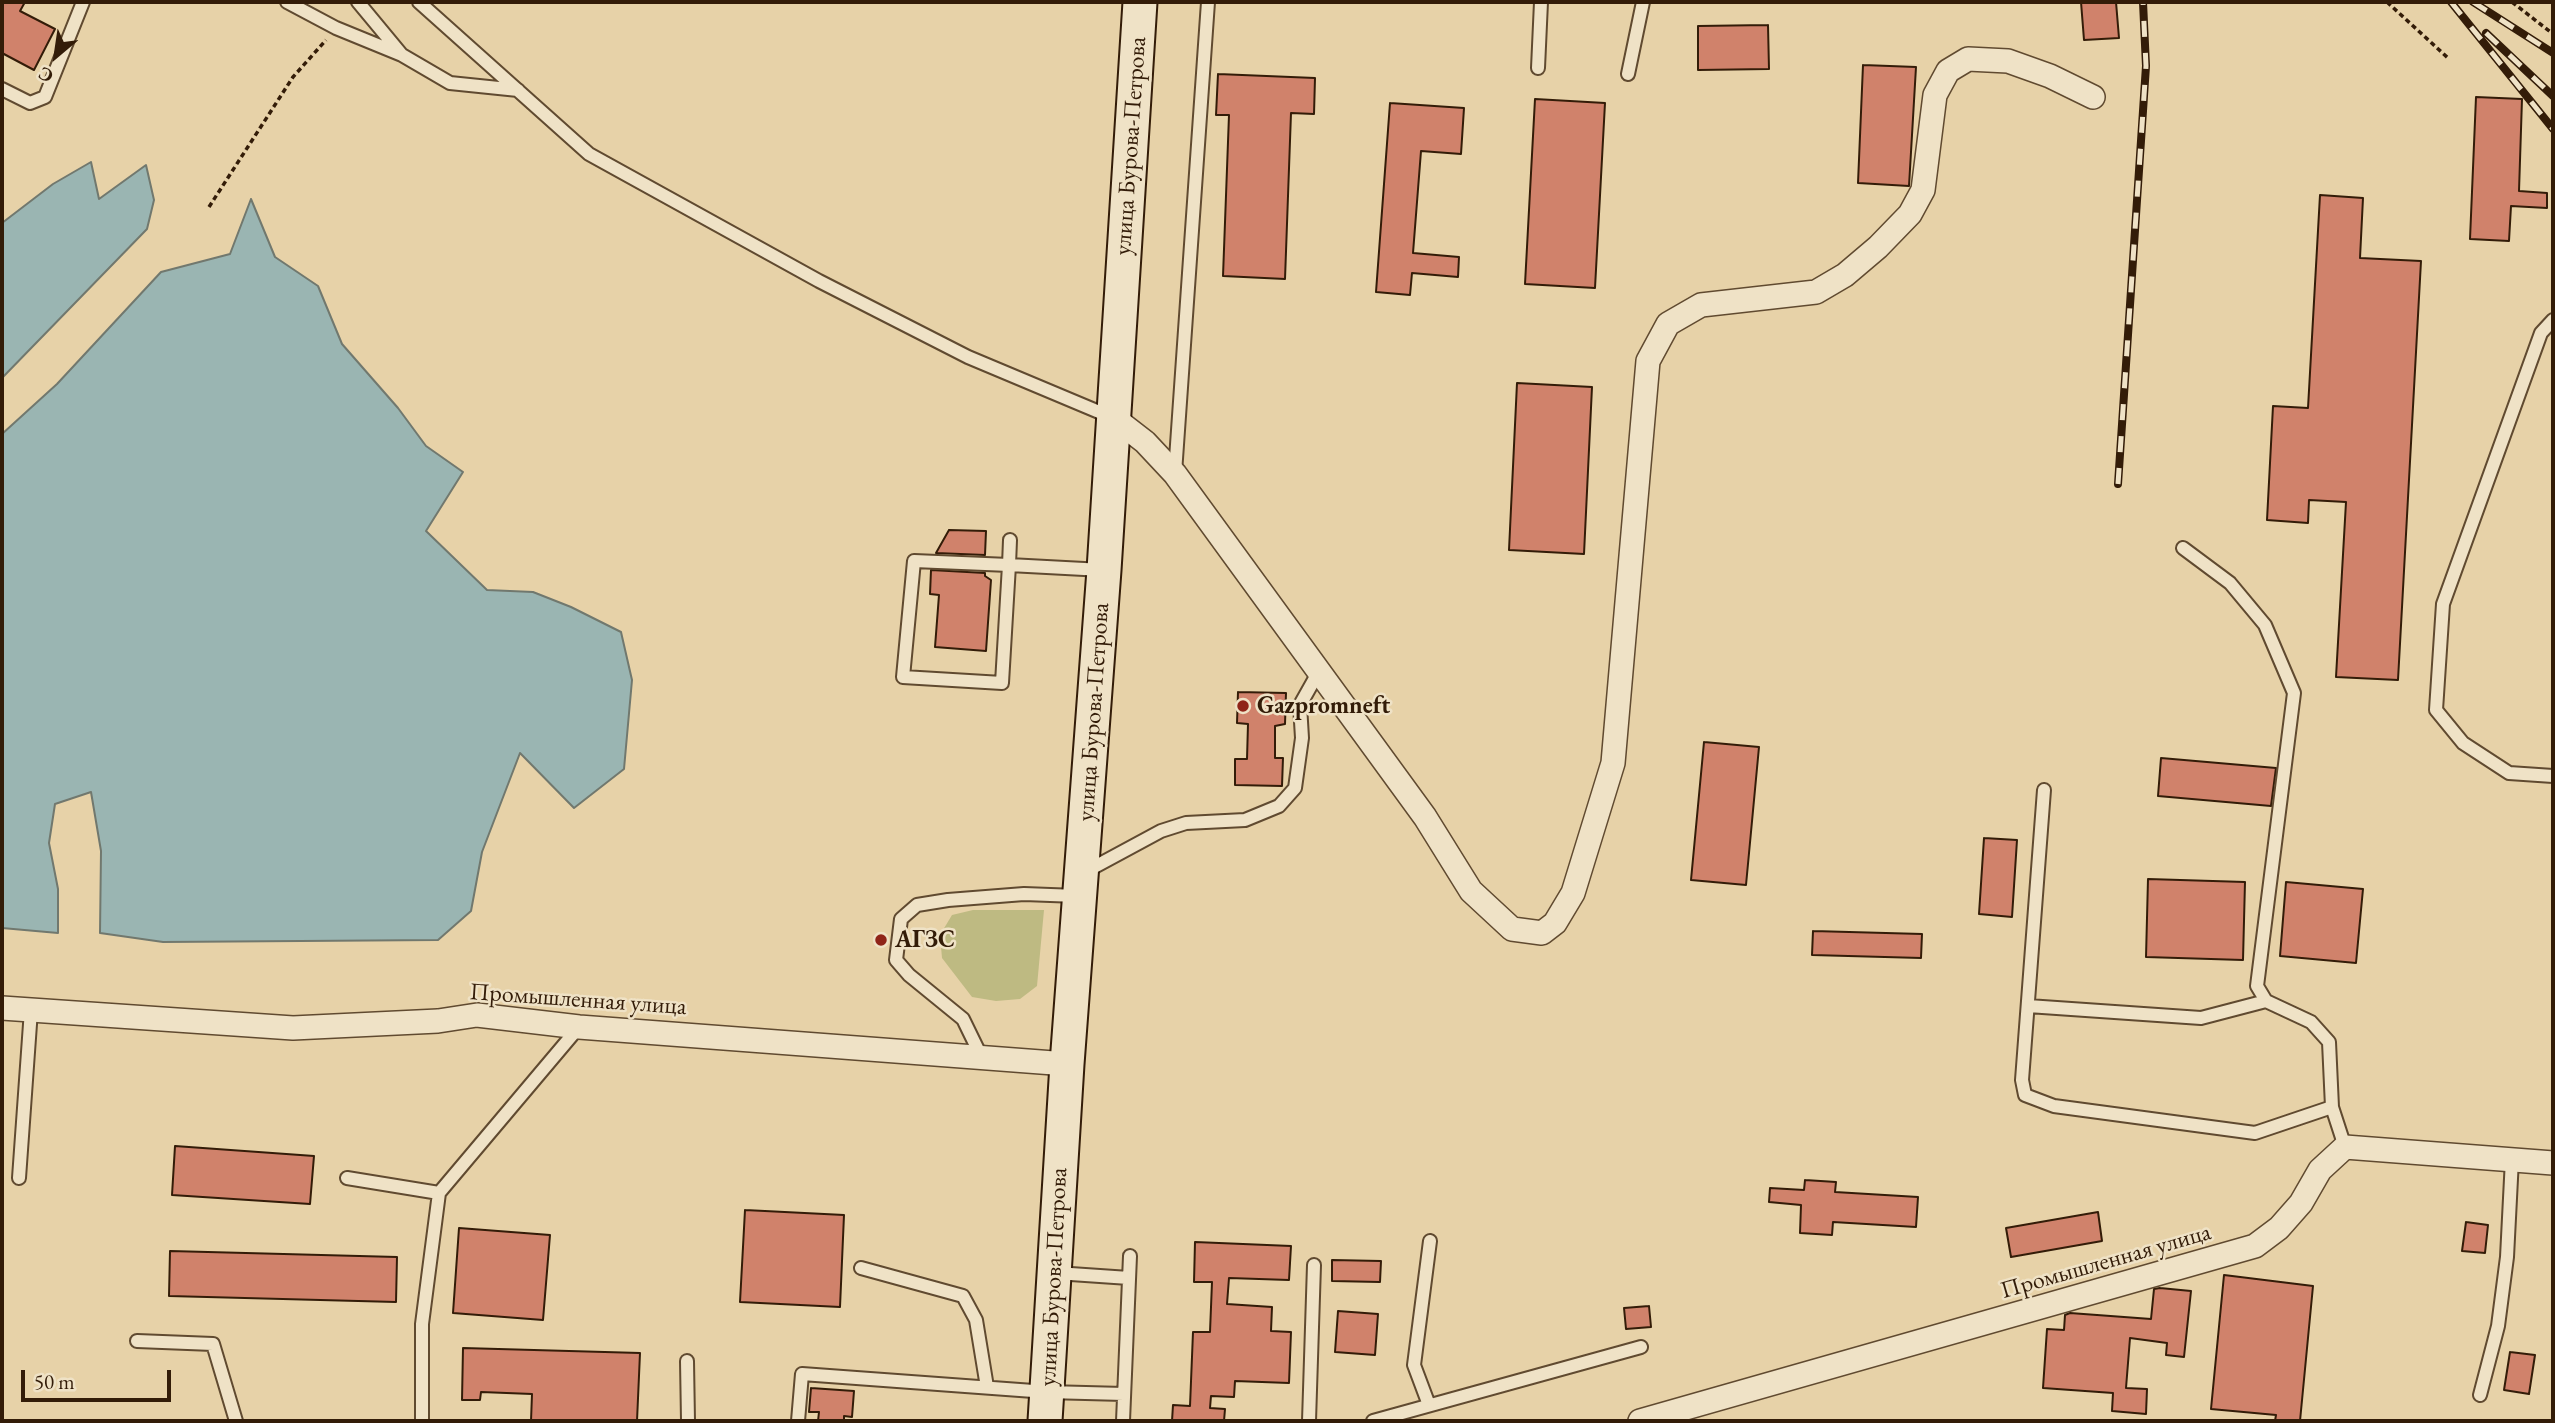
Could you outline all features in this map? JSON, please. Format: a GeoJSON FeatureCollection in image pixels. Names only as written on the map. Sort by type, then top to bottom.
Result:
{"type":"FeatureCollection","features":[{"type":"Feature","properties":{"kind":"main road","name":"улица Бурова-Петрова"},"geometry":{"type":"LineString","coordinates":[[1046,1406],[1140,2]]}},
{"type":"Feature","properties":{"kind":"street"},"geometry":{"type":"LineString","coordinates":[[1115,403],[1145,442],[1175,474],[1425,817],[1471,891],[1512,929],[1542,933],[1555,923],[1573,893],[1614,763],[1648,360],[1668,324],[1701,305],[1816,292],[1845,275],[1878,247],[1910,214],[1923,190],[1935,95],[1948,71],[1968,59],[2008,61],[2050,76],[2093,97]]}},
{"type":"Feature","properties":{"kind":"street","name":"Промышленная улица"},"geometry":{"type":"LineString","coordinates":[[2,1008],[293,1028],[438,1021],[477,1015],[579,1027],[1067,1064]]}},
{"type":"Feature","properties":{"kind":"street"},"geometry":{"type":"LineString","coordinates":[[2346,1147],[2553,1163]]}},
{"type":"Feature","properties":{"kind":"street","name":"Промышленная улица"},"geometry":{"type":"LineString","coordinates":[[1640,1421],[2255,1246],[2279,1228],[2301,1203],[2320,1170],[2346,1147]]}},
{"type":"Feature","properties":{"kind":"lane"},"geometry":{"type":"LineString","coordinates":[[2,89],[30,103],[44,97],[83,2]]}},
{"type":"Feature","properties":{"kind":"lane"},"geometry":{"type":"LineString","coordinates":[[287,2],[337,28],[402,55],[450,83],[518,90]]}},
{"type":"Feature","properties":{"kind":"lane"},"geometry":{"type":"LineString","coordinates":[[358,2],[402,55]]}},
{"type":"Feature","properties":{"kind":"lane"},"geometry":{"type":"LineString","coordinates":[[419,2],[589,154],[819,281],[968,357],[1115,403]]}},
{"type":"Feature","properties":{"kind":"lane"},"geometry":{"type":"LineString","coordinates":[[1175,474],[1208,2]]}},
{"type":"Feature","properties":{"kind":"lane"},"geometry":{"type":"LineString","coordinates":[[1538,68],[1541,2]]}},
{"type":"Feature","properties":{"kind":"lane"},"geometry":{"type":"LineString","coordinates":[[1628,74],[1643,2]]}},
{"type":"Feature","properties":{"kind":"lane"},"geometry":{"type":"LineString","coordinates":[[2553,320],[2541,333],[2443,604],[2435,710],[2463,743],[2509,774],[2553,776]]}},
{"type":"Feature","properties":{"kind":"lane"},"geometry":{"type":"LineString","coordinates":[[1010,540],[1009,565],[1002,682],[903,677],[914,561],[1009,565],[1104,570]]}},
{"type":"Feature","properties":{"kind":"lane"},"geometry":{"type":"LineString","coordinates":[[2183,548],[2230,583],[2265,625],[2294,693],[2257,986],[2266,1001],[2311,1022],[2329,1042],[2332,1107],[2346,1147]]}},
{"type":"Feature","properties":{"kind":"lane"},"geometry":{"type":"LineString","coordinates":[[981,1056],[963,1019],[909,975],[896,960],[901,919],[917,905],[1082,885],[1161,831],[1186,824],[1245,820],[1279,806],[1295,788],[1302,738],[1300,705],[1318,673]]}},
{"type":"Feature","properties":{"kind":"lane"},"geometry":{"type":"LineString","coordinates":[[2044,790],[2022,1080],[2025,1095],[2054,1106],[2255,1133],[2332,1107]]}},
{"type":"Feature","properties":{"kind":"lane"},"geometry":{"type":"LineString","coordinates":[[2028,1006],[2201,1018],[2266,1001]]}},
{"type":"Feature","properties":{"kind":"lane"},"geometry":{"type":"LineString","coordinates":[[19,1178],[31,1010]]}},
{"type":"Feature","properties":{"kind":"lane"},"geometry":{"type":"LineString","coordinates":[[422,1421],[422,1324],[439,1193],[579,1027]]}},
{"type":"Feature","properties":{"kind":"lane"},"geometry":{"type":"LineString","coordinates":[[2480,1395],[2500,1312],[2507,1257],[2512,1159]]}},
{"type":"Feature","properties":{"kind":"lane"},"geometry":{"type":"LineString","coordinates":[[347,1178],[439,1193]]}},
{"type":"Feature","properties":{"kind":"lane"},"geometry":{"type":"LineString","coordinates":[[1429,1405],[1414,1365],[1430,1241]]}},
{"type":"Feature","properties":{"kind":"lane"},"geometry":{"type":"LineString","coordinates":[[1123,1421],[1130,1256]]}},
{"type":"Feature","properties":{"kind":"lane"},"geometry":{"type":"LineString","coordinates":[[1309,1421],[1314,1265]]}},
{"type":"Feature","properties":{"kind":"lane"},"geometry":{"type":"LineString","coordinates":[[861,1269],[963,1296],[976,1320],[987,1387]]}},
{"type":"Feature","properties":{"kind":"lane"},"geometry":{"type":"LineString","coordinates":[[1054,1273],[1129,1278]]}},
{"type":"Feature","properties":{"kind":"lane"},"geometry":{"type":"LineString","coordinates":[[137,1341],[213,1344],[236,1421]]}},
{"type":"Feature","properties":{"kind":"lane"},"geometry":{"type":"LineString","coordinates":[[1373,1421],[1641,1347]]}},
{"type":"Feature","properties":{"kind":"lane"},"geometry":{"type":"LineString","coordinates":[[687,1361],[688,1421]]}},
{"type":"Feature","properties":{"kind":"lane"},"geometry":{"type":"LineString","coordinates":[[798,1421],[802,1374],[987,1387],[1046,1406],[1124,1394]]}},
{"type":"Feature","properties":{"kind":"path"},"geometry":{"type":"LineString","coordinates":[[2388,2],[2394,11],[2448,58]]}},
{"type":"Feature","properties":{"kind":"path"},"geometry":{"type":"LineString","coordinates":[[2512,2],[2553,34]]}},
{"type":"Feature","properties":{"kind":"path"},"geometry":{"type":"LineString","coordinates":[[209,207],[293,77],[337,28]]}},
{"type":"Feature","properties":{"kind":"shaded area"},"geometry":{"type":"Polygon","coordinates":[[[973,910],[1044,910],[1037,986],[1020,999],[996,1001],[972,997],[942,958],[940,935],[952,915],[973,910]]]}},
{"type":"Feature","properties":{"kind":"water"},"geometry":{"type":"Polygon","coordinates":[[[91,162],[99,199],[146,165],[154,200],[147,229],[2,378],[2,223],[53,184],[91,162]]]}},
{"type":"Feature","properties":{"kind":"water"},"geometry":{"type":"Polygon","coordinates":[[[251,199],[275,257],[318,286],[342,344],[398,408],[426,446],[463,472],[426,531],[487,590],[533,592],[621,632],[632,680],[624,769],[574,808],[520,753],[482,852],[471,911],[438,940],[163,942],[100,933],[101,851],[91,792],[55,804],[49,843],[58,889],[58,933],[2,928],[2,434],[57,384],[161,272],[230,254],[251,199]]]}},
{"type":"Feature","properties":{"kind":"building"},"geometry":{"type":"Polygon","coordinates":[[[2,2],[25,2],[20,11],[55,29],[34,70],[2,53],[2,2]]]}},
{"type":"Feature","properties":{"kind":"building"},"geometry":{"type":"Polygon","coordinates":[[[2081,2],[2116,2],[2119,38],[2084,40],[2081,2]]]}},
{"type":"Feature","properties":{"kind":"building"},"geometry":{"type":"Polygon","coordinates":[[[1768,25],[1769,69],[1698,70],[1698,26],[1768,25]]]}},
{"type":"Feature","properties":{"kind":"building"},"geometry":{"type":"Polygon","coordinates":[[[1863,65],[1916,67],[1909,186],[1858,183],[1863,65]]]}},
{"type":"Feature","properties":{"kind":"building"},"geometry":{"type":"Polygon","coordinates":[[[1218,74],[1315,78],[1314,114],[1291,113],[1285,279],[1223,276],[1229,115],[1216,115],[1218,74]]]}},
{"type":"Feature","properties":{"kind":"building"},"geometry":{"type":"Polygon","coordinates":[[[2476,97],[2522,99],[2519,191],[2547,193],[2547,208],[2511,206],[2509,241],[2470,239],[2476,97]]]}},
{"type":"Feature","properties":{"kind":"building"},"geometry":{"type":"Polygon","coordinates":[[[1535,99],[1605,103],[1595,288],[1525,284],[1535,99]]]}},
{"type":"Feature","properties":{"kind":"building"},"geometry":{"type":"Polygon","coordinates":[[[1390,103],[1464,108],[1461,154],[1421,151],[1413,253],[1459,257],[1458,277],[1412,273],[1410,295],[1376,292],[1390,103]]]}},
{"type":"Feature","properties":{"kind":"building"},"geometry":{"type":"Polygon","coordinates":[[[2320,195],[2363,198],[2360,258],[2421,261],[2398,680],[2336,677],[2346,502],[2309,500],[2308,523],[2267,520],[2273,406],[2308,408],[2320,195]]]}},
{"type":"Feature","properties":{"kind":"building"},"geometry":{"type":"Polygon","coordinates":[[[1517,383],[1592,387],[1584,554],[1509,550],[1517,383]]]}},
{"type":"Feature","properties":{"kind":"building"},"geometry":{"type":"Polygon","coordinates":[[[949,530],[986,531],[985,555],[936,553],[949,530]]]}},
{"type":"Feature","properties":{"kind":"building"},"geometry":{"type":"Polygon","coordinates":[[[931,570],[985,573],[991,580],[986,651],[935,647],[939,595],[930,594],[931,570]]]}},
{"type":"Feature","properties":{"kind":"building"},"geometry":{"type":"Polygon","coordinates":[[[1238,692],[1286,693],[1285,724],[1275,726],[1275,758],[1283,758],[1282,786],[1235,785],[1235,759],[1247,759],[1248,724],[1237,723],[1238,692]]]}},
{"type":"Feature","properties":{"kind":"building"},"geometry":{"type":"Polygon","coordinates":[[[1704,742],[1759,747],[1746,885],[1691,880],[1704,742]]]}},
{"type":"Feature","properties":{"kind":"building"},"geometry":{"type":"Polygon","coordinates":[[[2161,758],[2276,768],[2271,806],[2158,796],[2161,758]]]}},
{"type":"Feature","properties":{"kind":"building"},"geometry":{"type":"Polygon","coordinates":[[[1984,838],[2017,840],[2012,917],[1979,914],[1984,838]]]}},
{"type":"Feature","properties":{"kind":"building"},"geometry":{"type":"Polygon","coordinates":[[[2148,879],[2245,882],[2243,960],[2146,957],[2148,879]]]}},
{"type":"Feature","properties":{"kind":"building"},"geometry":{"type":"Polygon","coordinates":[[[2286,882],[2363,889],[2356,963],[2280,956],[2286,882]]]}},
{"type":"Feature","properties":{"kind":"building"},"geometry":{"type":"Polygon","coordinates":[[[1813,931],[1922,934],[1921,958],[1812,955],[1813,931]]]}},
{"type":"Feature","properties":{"kind":"building"},"geometry":{"type":"Polygon","coordinates":[[[175,1146],[314,1156],[310,1204],[172,1195],[175,1146]]]}},
{"type":"Feature","properties":{"kind":"building"},"geometry":{"type":"Polygon","coordinates":[[[1805,1180],[1836,1182],[1835,1192],[1918,1197],[1916,1227],[1833,1222],[1832,1235],[1800,1233],[1801,1205],[1769,1202],[1770,1188],[1804,1190],[1805,1180]]]}},
{"type":"Feature","properties":{"kind":"building"},"geometry":{"type":"Polygon","coordinates":[[[745,1210],[844,1215],[840,1307],[740,1302],[745,1210]]]}},
{"type":"Feature","properties":{"kind":"building"},"geometry":{"type":"Polygon","coordinates":[[[2098,1212],[2102,1241],[2011,1257],[2006,1228],[2098,1212]]]}},
{"type":"Feature","properties":{"kind":"building"},"geometry":{"type":"Polygon","coordinates":[[[2466,1222],[2488,1225],[2485,1253],[2462,1251],[2466,1222]]]}},
{"type":"Feature","properties":{"kind":"building"},"geometry":{"type":"Polygon","coordinates":[[[459,1228],[550,1235],[543,1320],[453,1313],[459,1228]]]}},
{"type":"Feature","properties":{"kind":"building"},"geometry":{"type":"Polygon","coordinates":[[[1195,1242],[1291,1246],[1289,1280],[1229,1278],[1227,1304],[1272,1307],[1271,1331],[1291,1332],[1289,1383],[1235,1381],[1234,1397],[1211,1396],[1210,1408],[1225,1409],[1224,1421],[1172,1421],[1173,1405],[1190,1406],[1193,1332],[1210,1332],[1212,1282],[1194,1282],[1195,1242]]]}},
{"type":"Feature","properties":{"kind":"building"},"geometry":{"type":"Polygon","coordinates":[[[170,1251],[397,1257],[396,1302],[169,1296],[170,1251]]]}},
{"type":"Feature","properties":{"kind":"building"},"geometry":{"type":"Polygon","coordinates":[[[1332,1260],[1381,1261],[1380,1282],[1332,1281],[1332,1260]]]}},
{"type":"Feature","properties":{"kind":"building"},"geometry":{"type":"Polygon","coordinates":[[[2224,1275],[2313,1286],[2300,1421],[2275,1421],[2276,1415],[2211,1409],[2224,1275]]]}},
{"type":"Feature","properties":{"kind":"building"},"geometry":{"type":"Polygon","coordinates":[[[2154,1289],[2191,1291],[2184,1357],[2166,1355],[2167,1343],[2130,1338],[2126,1388],[2147,1389],[2146,1414],[2112,1411],[2113,1393],[2043,1388],[2047,1329],[2064,1330],[2065,1315],[2070,1313],[2151,1319],[2154,1289]]]}},
{"type":"Feature","properties":{"kind":"building"},"geometry":{"type":"Polygon","coordinates":[[[1649,1306],[1651,1327],[1626,1329],[1624,1308],[1649,1306]]]}},
{"type":"Feature","properties":{"kind":"building"},"geometry":{"type":"Polygon","coordinates":[[[1338,1311],[1378,1314],[1375,1355],[1335,1352],[1338,1311]]]}},
{"type":"Feature","properties":{"kind":"building"},"geometry":{"type":"Polygon","coordinates":[[[463,1348],[640,1353],[637,1421],[531,1421],[532,1394],[481,1392],[480,1400],[462,1400],[463,1348]]]}},
{"type":"Feature","properties":{"kind":"building"},"geometry":{"type":"Polygon","coordinates":[[[2510,1352],[2535,1355],[2529,1394],[2504,1390],[2510,1352]]]}},
{"type":"Feature","properties":{"kind":"building"},"geometry":{"type":"Polygon","coordinates":[[[811,1388],[854,1391],[852,1417],[844,1416],[844,1421],[818,1421],[819,1412],[809,1412],[811,1388]]]}},
{"type":"Feature","properties":{"kind":"railway"},"geometry":{"type":"LineString","coordinates":[[2118,484],[2146,66],[2143,2]]}},
{"type":"Feature","properties":{"kind":"railway"},"geometry":{"type":"LineString","coordinates":[[2451,2],[2553,129]]}},
{"type":"Feature","properties":{"kind":"railway"},"geometry":{"type":"LineString","coordinates":[[2473,2],[2553,53]]}},
{"type":"Feature","properties":{"kind":"railway"},"geometry":{"type":"LineString","coordinates":[[2486,33],[2553,96]]}},
{"type":"Feature","properties":{"kind":"place","name":"Gazpromneft"},"geometry":{"type":"Point","coordinates":[1243,706]}},
{"type":"Feature","properties":{"kind":"place","name":"АГЗС"},"geometry":{"type":"Point","coordinates":[881,940]}}]}
